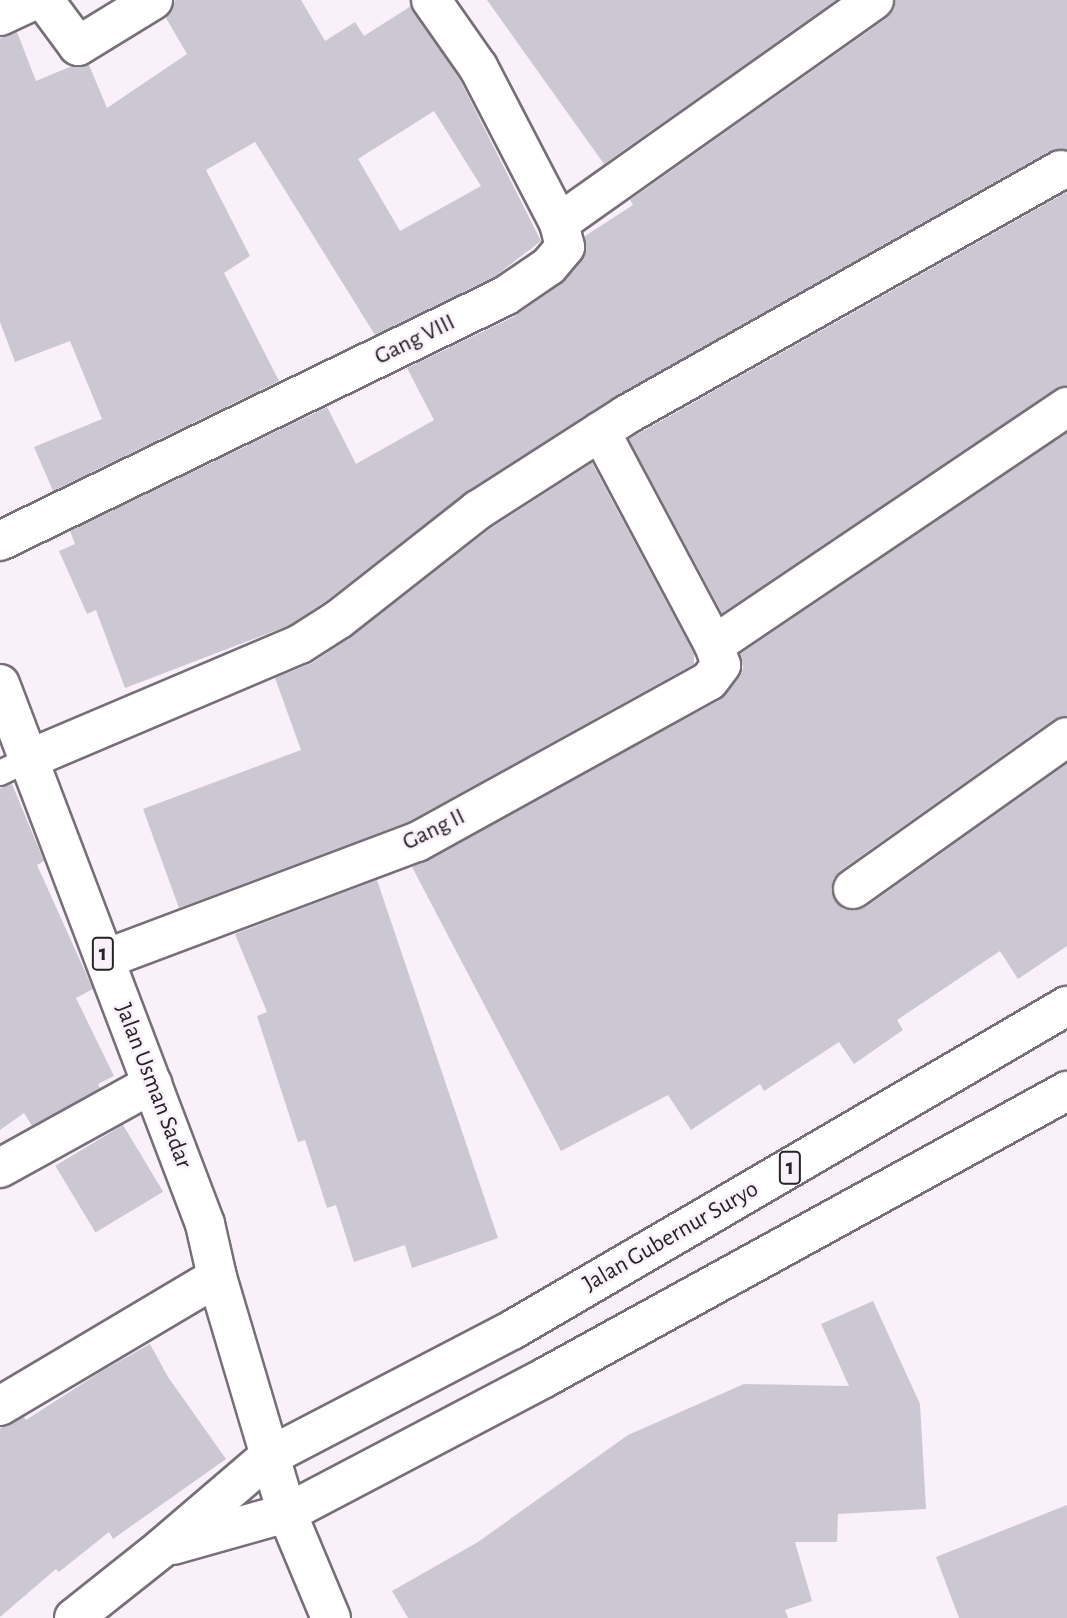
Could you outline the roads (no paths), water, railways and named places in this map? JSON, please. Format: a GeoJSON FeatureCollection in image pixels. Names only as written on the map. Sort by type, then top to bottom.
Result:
{"type":"FeatureCollection","features":[{"type":"Feature","properties":{"kind":"main road"},"geometry":{"type":"LineString","coordinates":[[0,16],[35,0]]}},
{"type":"Feature","properties":{"kind":"main road"},"geometry":{"type":"LineString","coordinates":[[44,0],[78,46],[153,0]]}},
{"type":"Feature","properties":{"kind":"main road","name":"Gang VIII"},"geometry":{"type":"LineString","coordinates":[[0,541],[505,296],[549,266],[565,247],[559,223],[478,67],[431,0]]}},
{"type":"Feature","properties":{"kind":"main road"},"geometry":{"type":"LineString","coordinates":[[559,223],[874,0]]}},
{"type":"Feature","properties":{"kind":"main road"},"geometry":{"type":"LineString","coordinates":[[15,766],[300,644],[339,619],[478,510],[600,431],[1061,170]]}},
{"type":"Feature","properties":{"kind":"main road"},"geometry":{"type":"LineString","coordinates":[[600,431],[715,645],[1067,407]]}},
{"type":"Feature","properties":{"kind":"main road","name":"Gang II"},"geometry":{"type":"LineString","coordinates":[[105,959],[416,842],[709,681],[721,665],[715,645]]}},
{"type":"Feature","properties":{"kind":"main road","name":"Jalan Usman Sadar"},"geometry":{"type":"LineString","coordinates":[[0,684],[15,766],[105,959],[205,1224],[216,1277],[268,1457]]}},
{"type":"Feature","properties":{"kind":"main road"},"geometry":{"type":"LineString","coordinates":[[853,889],[1067,737]]}},
{"type":"Feature","properties":{"kind":"main road","name":"Jalan Gubernur Suryo"},"geometry":{"type":"LineString","coordinates":[[74,1618],[162,1548],[268,1457],[512,1329],[1067,1006]]}},
{"type":"Feature","properties":{"kind":"main road"},"geometry":{"type":"LineString","coordinates":[[0,1168],[152,1084]]}},
{"type":"Feature","properties":{"kind":"main road"},"geometry":{"type":"LineString","coordinates":[[162,1548],[287,1513],[544,1378],[1067,1091]]}},
{"type":"Feature","properties":{"kind":"main road"},"geometry":{"type":"LineString","coordinates":[[0,1406],[216,1277]]}},
{"type":"Feature","properties":{"kind":"main road","name":"1"},"geometry":{"type":"LineString","coordinates":[[268,1457],[287,1513]]}},
{"type":"Feature","properties":{"kind":"main road"},"geometry":{"type":"LineString","coordinates":[[287,1513],[331,1618]]}}]}
